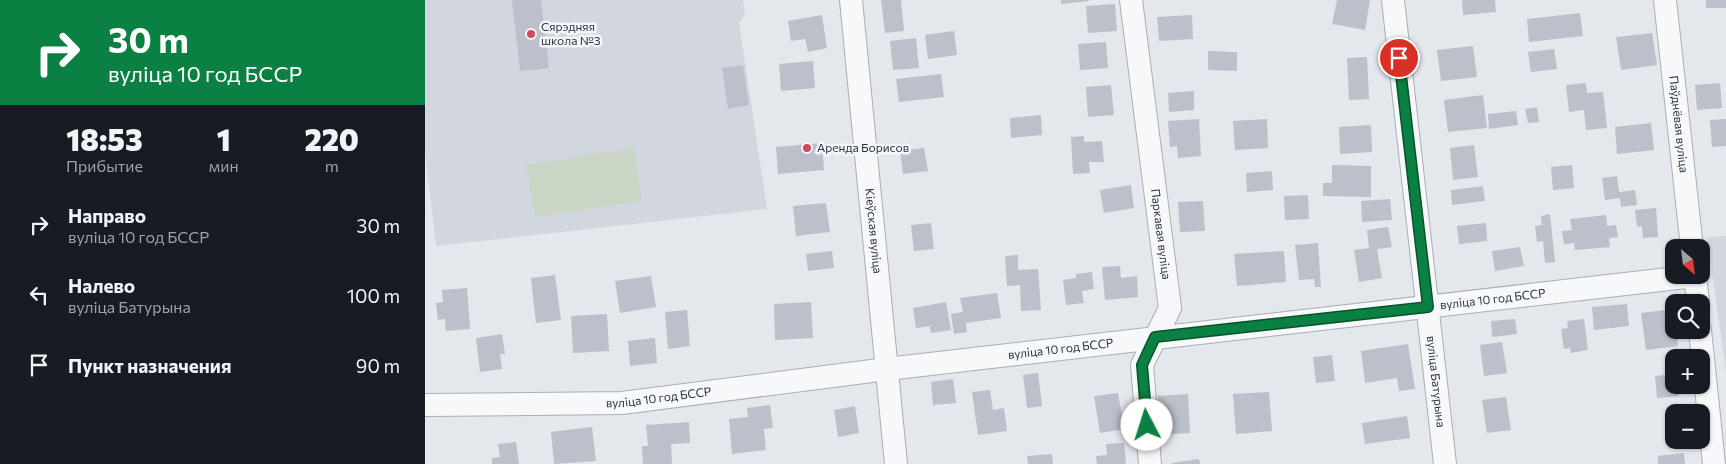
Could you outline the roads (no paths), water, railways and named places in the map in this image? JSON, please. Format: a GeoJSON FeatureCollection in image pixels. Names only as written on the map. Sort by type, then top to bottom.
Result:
{"type":"FeatureCollection","features":[{"type":"Feature","properties":{"kind":"street","name":"Кіеўская вуліца"},"geometry":{"type":"LineString","coordinates":[[851,0],[896,464]]}},
{"type":"Feature","properties":{"kind":"street","name":"Паркавая вуліца"},"geometry":{"type":"LineString","coordinates":[[1131,0],[1170,308],[1142,365],[1150,464]]}},
{"type":"Feature","properties":{"kind":"street","name":"вуліца Батурына"},"geometry":{"type":"LineString","coordinates":[[1393,0],[1445,464]]}},
{"type":"Feature","properties":{"kind":"street","name":"Паўднёвая вуліца"},"geometry":{"type":"LineString","coordinates":[[1665,0],[1691,239]]}},
{"type":"Feature","properties":{"kind":"street","name":"вуліца 10 год БССР"},"geometry":{"type":"LineString","coordinates":[[425,405],[622,403],[887,368],[1665,279]]}},
{"type":"Feature","properties":{"kind":"street"},"geometry":{"type":"LineString","coordinates":[[1701,339],[1714,464]]}},
{"type":"Feature","properties":{"kind":"place","name":"Сярэдняя школа №3"},"geometry":{"type":"Point","coordinates":[531,34]}},
{"type":"Feature","properties":{"kind":"place","name":"Аренда Борисов"},"geometry":{"type":"Point","coordinates":[807,148]}}]}
